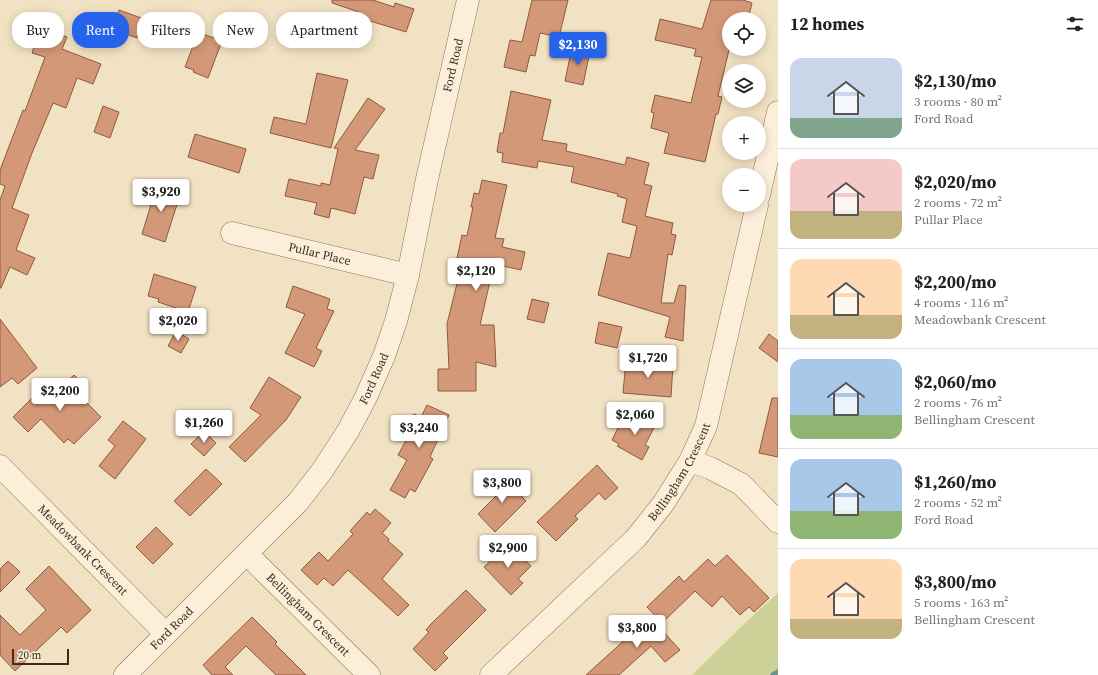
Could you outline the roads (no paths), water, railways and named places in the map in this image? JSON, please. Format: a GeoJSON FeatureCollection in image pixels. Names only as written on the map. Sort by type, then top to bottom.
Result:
{"type":"FeatureCollection","features":[{"type":"Feature","properties":{"kind":"street","name":"Ford Road"},"geometry":{"type":"LineString","coordinates":[[125,675],[298,502],[322,471],[348,432],[365,399],[384,356],[396,320],[408,275],[427,179],[468,0]]}},
{"type":"Feature","properties":{"kind":"street"},"geometry":{"type":"LineString","coordinates":[[765,168],[778,112]]}},
{"type":"Feature","properties":{"kind":"street","name":"Bellingham Crescent"},"geometry":{"type":"LineString","coordinates":[[491,675],[636,538],[663,504],[690,461],[706,426],[755,212]]}},
{"type":"Feature","properties":{"kind":"street","name":"Pullar Place"},"geometry":{"type":"LineString","coordinates":[[232,233],[408,275]]}},
{"type":"Feature","properties":{"kind":"street"},"geometry":{"type":"LineString","coordinates":[[690,461],[710,468],[740,484],[778,522]]}},
{"type":"Feature","properties":{"kind":"street","name":"Meadowbank Crescent"},"geometry":{"type":"LineString","coordinates":[[0,466],[166,634]]}},
{"type":"Feature","properties":{"kind":"street","name":"Bellingham Crescent"},"geometry":{"type":"LineString","coordinates":[[247,554],[369,675]]}},
{"type":"Feature","properties":{"kind":"waterway"},"geometry":{"type":"LineString","coordinates":[[773,675],[778,672]]}}]}
